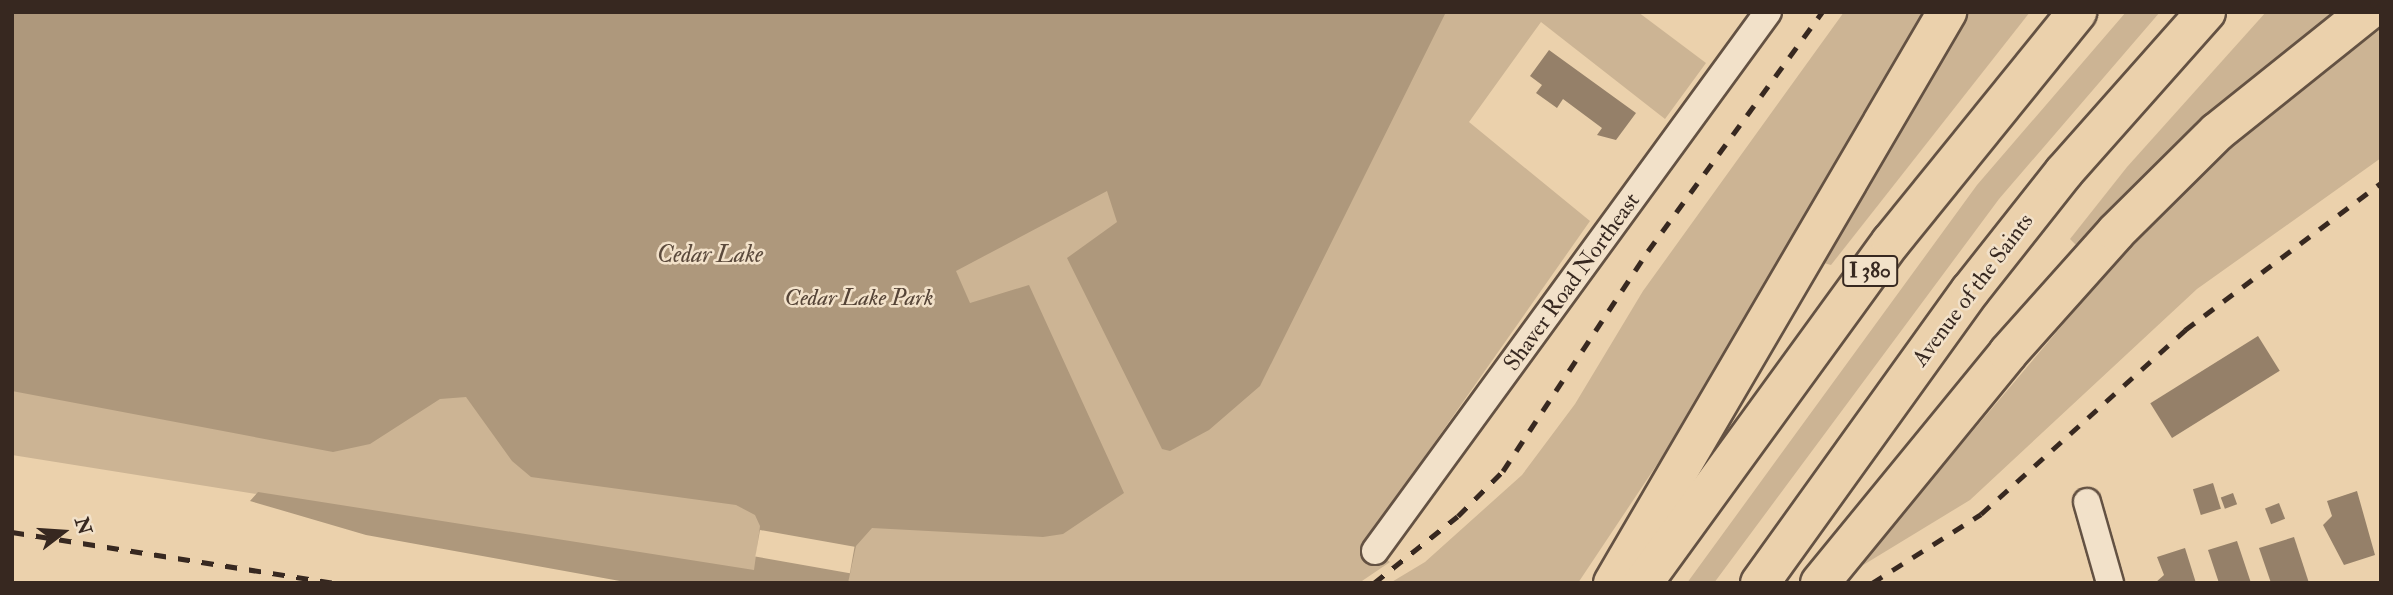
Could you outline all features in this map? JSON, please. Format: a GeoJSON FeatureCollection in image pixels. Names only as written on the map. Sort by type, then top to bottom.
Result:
{"type":"FeatureCollection","features":[{"type":"Feature","properties":{"kind":"highway"},"geometry":{"type":"LineString","coordinates":[[1613,583],[1637,566],[1947,12]]}},
{"type":"Feature","properties":{"kind":"highway","name":"I 380"},"geometry":{"type":"LineString","coordinates":[[1637,566],[1674,540],[1931,190],[2077,12]]}},
{"type":"Feature","properties":{"kind":"highway","name":"Avenue of the Saints"},"geometry":{"type":"LineString","coordinates":[[1759,583],[1812,505],[2056,183],[2206,12]]}},
{"type":"Feature","properties":{"kind":"highway"},"geometry":{"type":"LineString","coordinates":[[1820,583],[1899,485],[2116,232],[2217,132],[2367,12]]}},
{"type":"Feature","properties":{"kind":"street","name":"Shaver Road Northeast"},"geometry":{"type":"LineString","coordinates":[[1375,551],[1768,12]]}},
{"type":"Feature","properties":{"kind":"street"},"geometry":{"type":"LineString","coordinates":[[2087,502],[2110,583]]}},
{"type":"Feature","properties":{"kind":"green space","name":"Cedar Lake"},"geometry":{"type":"Polygon","coordinates":[[[12,12],[1638,12],[1706,63],[1665,119],[1541,22],[1469,122],[1590,221],[1364,543],[1390,562],[1359,583],[815,583],[12,455],[12,12]]]}},
{"type":"Feature","properties":{"kind":"green space"},"geometry":{"type":"Polygon","coordinates":[[[1844,12],[1930,12],[1704,394],[1578,583],[1390,583],[1425,562],[1522,475],[1575,404],[1643,291],[1844,12]]]}},
{"type":"Feature","properties":{"kind":"green space"},"geometry":{"type":"Polygon","coordinates":[[[1968,12],[2030,12],[1831,265],[1820,262],[1968,12]]]}},
{"type":"Feature","properties":{"kind":"green space"},"geometry":{"type":"Polygon","coordinates":[[[2126,12],[2160,12],[1999,199],[1714,583],[1687,583],[1977,185],[2126,12]]]}},
{"type":"Feature","properties":{"kind":"green space"},"geometry":{"type":"Polygon","coordinates":[[[2266,12],[2341,12],[2079,248],[2070,239],[2127,167],[2266,12]]]}},
{"type":"Feature","properties":{"kind":"green space"},"geometry":{"type":"Polygon","coordinates":[[[2381,29],[2381,158],[2197,289],[1970,500],[1855,570],[2138,236],[2267,115],[2381,29]]]}},
{"type":"Feature","properties":{"kind":"water","name":"Cedar Lake"},"geometry":{"type":"Polygon","coordinates":[[[12,12],[1446,12],[1260,386],[1209,430],[1170,451],[1162,449],[1067,258],[1117,222],[1107,191],[956,271],[970,303],[1029,285],[1124,493],[1063,534],[1043,537],[872,528],[856,546],[848,583],[631,583],[366,535],[250,501],[258,492],[754,570],[760,526],[755,515],[736,505],[531,477],[512,461],[466,397],[440,399],[370,444],[333,452],[12,391],[12,12]]]}},
{"type":"Feature","properties":{"kind":"pier"},"geometry":{"type":"Polygon","coordinates":[[[760,530],[855,547],[850,573],[755,557],[760,530]]]}},
{"type":"Feature","properties":{"kind":"building"},"geometry":{"type":"Polygon","coordinates":[[[1549,50],[1636,113],[1616,140],[1597,135],[1602,128],[1563,99],[1557,108],[1536,93],[1542,85],[1530,76],[1549,50]]]}},
{"type":"Feature","properties":{"kind":"building"},"geometry":{"type":"Polygon","coordinates":[[[2258,336],[2280,371],[2172,438],[2150,403],[2258,336]]]}},
{"type":"Feature","properties":{"kind":"building"},"geometry":{"type":"Polygon","coordinates":[[[2213,483],[2221,509],[2201,515],[2193,489],[2213,483]]]}},
{"type":"Feature","properties":{"kind":"building"},"geometry":{"type":"Polygon","coordinates":[[[2357,491],[2375,555],[2344,565],[2323,525],[2332,516],[2327,501],[2357,491]]]}},
{"type":"Feature","properties":{"kind":"building"},"geometry":{"type":"Polygon","coordinates":[[[2233,493],[2237,504],[2225,509],[2221,497],[2233,493]]]}},
{"type":"Feature","properties":{"kind":"building"},"geometry":{"type":"Polygon","coordinates":[[[2279,503],[2285,519],[2271,524],[2265,508],[2279,503]]]}},
{"type":"Feature","properties":{"kind":"building"},"geometry":{"type":"Polygon","coordinates":[[[2294,537],[2309,583],[2271,583],[2259,548],[2294,537]]]}},
{"type":"Feature","properties":{"kind":"building"},"geometry":{"type":"Polygon","coordinates":[[[2237,541],[2251,583],[2219,583],[2208,550],[2237,541]]]}},
{"type":"Feature","properties":{"kind":"building"},"geometry":{"type":"Polygon","coordinates":[[[2185,548],[2196,583],[2155,583],[2164,575],[2157,557],[2185,548]]]}},
{"type":"Feature","properties":{"kind":"railway"},"geometry":{"type":"LineString","coordinates":[[1374,583],[1458,516],[1503,471],[1648,251],[1822,12]]}},
{"type":"Feature","properties":{"kind":"railway"},"geometry":{"type":"LineString","coordinates":[[1872,583],[1981,514],[2185,330],[2381,183]]}},
{"type":"Feature","properties":{"kind":"railway"},"geometry":{"type":"LineString","coordinates":[[12,532],[333,583]]}},
{"type":"Feature","properties":{"kind":"park label","name":"Cedar Lake Park"},"geometry":{"type":"Point","coordinates":[859,298]}}]}
